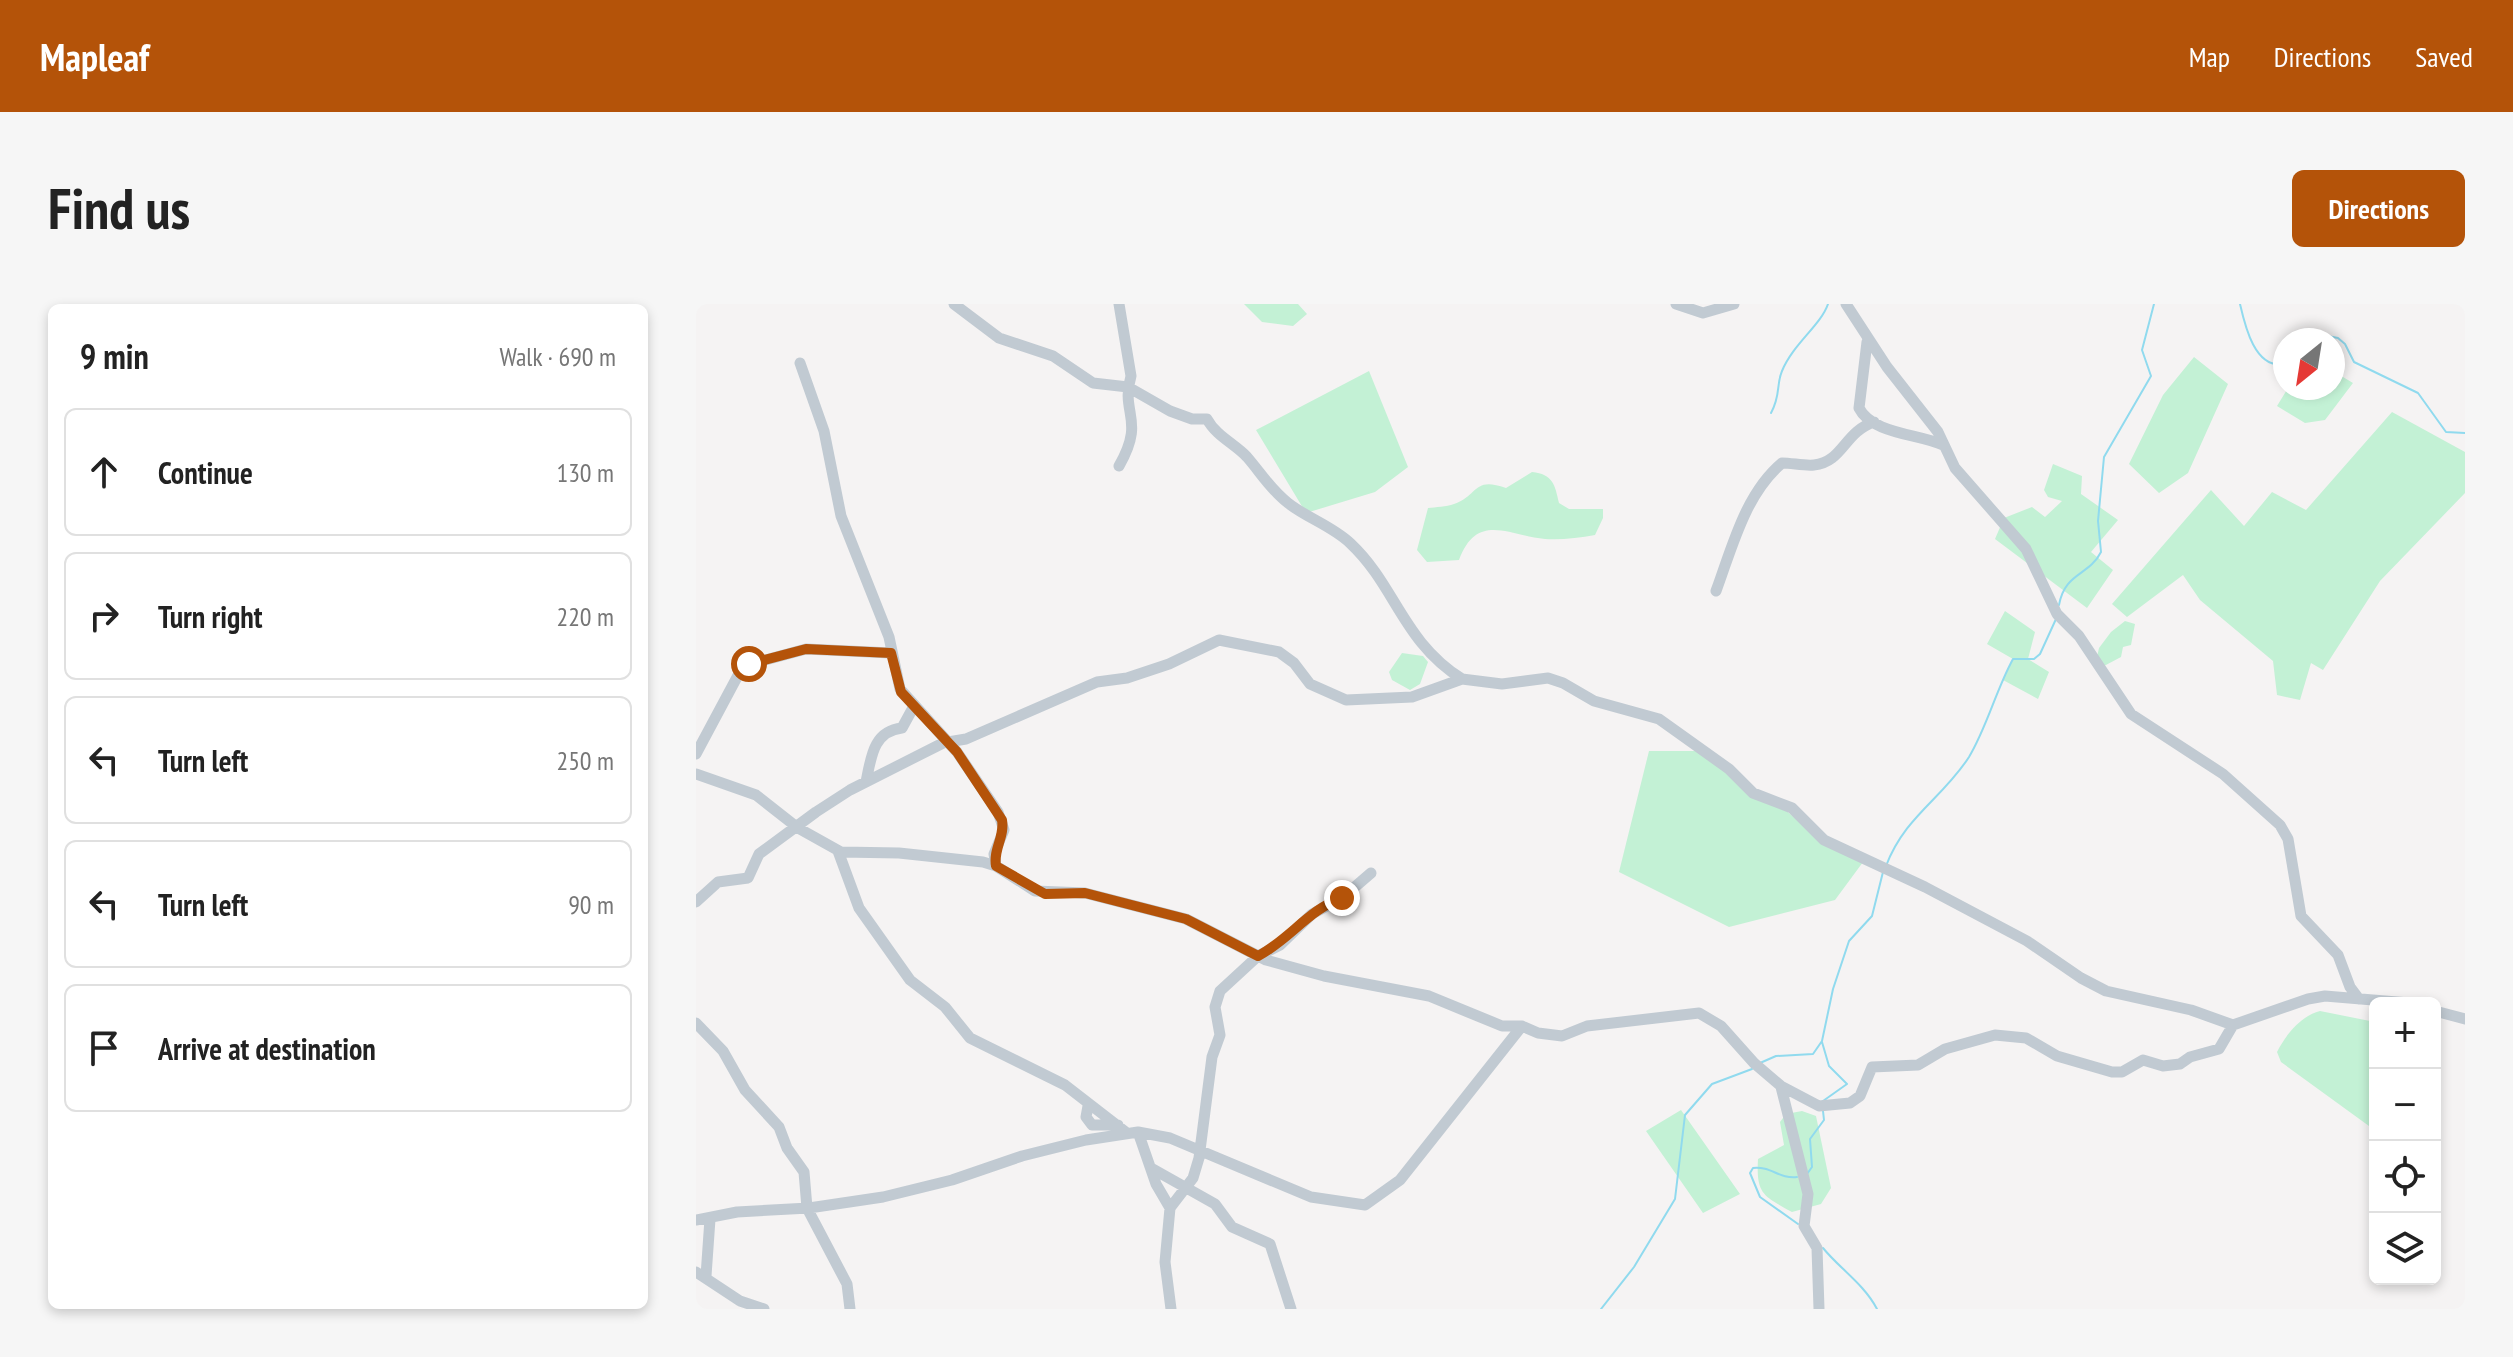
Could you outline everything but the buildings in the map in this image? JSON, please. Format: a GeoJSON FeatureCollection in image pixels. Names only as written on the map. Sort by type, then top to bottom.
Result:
{"type":"FeatureCollection","features":[{"type":"Feature","properties":{"kind":"street"},"geometry":{"type":"LineString","coordinates":[[954,304],[999,338],[1053,356],[1075,375],[1093,383],[1128,387],[1170,411],[1192,419],[1207,419],[1248,458],[1269,488],[1351,543],[1373,569],[1415,638],[1435,660],[1462,679]]}},
{"type":"Feature","properties":{"kind":"street"},"geometry":{"type":"LineString","coordinates":[[1119,304],[1131,376],[1128,387],[1134,430],[1131,445],[1119,466]]}},
{"type":"Feature","properties":{"kind":"street"},"geometry":{"type":"LineString","coordinates":[[1676,304],[1703,313],[1734,304]]}},
{"type":"Feature","properties":{"kind":"street"},"geometry":{"type":"LineString","coordinates":[[1846,304],[1887,367],[1918,403],[1960,474],[2026,549],[2057,614],[2079,636],[2131,714],[2223,774],[2280,825],[2288,839],[2301,916],[2338,955],[2350,987],[2359,999]]}},
{"type":"Feature","properties":{"kind":"street"},"geometry":{"type":"LineString","coordinates":[[1867,333],[1868,353],[1859,408],[1874,422],[1943,445]]}},
{"type":"Feature","properties":{"kind":"street"},"geometry":{"type":"LineString","coordinates":[[800,363],[824,431],[841,516],[882,618],[900,689],[948,741],[1002,820],[1004,830],[994,854],[996,866]]}},
{"type":"Feature","properties":{"kind":"street"},"geometry":{"type":"LineString","coordinates":[[1716,591],[1743,520],[1772,471],[1782,463],[1814,465],[1828,461],[1858,427],[1874,422]]}},
{"type":"Feature","properties":{"kind":"street"},"geometry":{"type":"LineString","coordinates":[[696,902],[718,882],[748,878],[759,854],[816,812],[866,782],[948,741],[966,739],[1097,682],[1127,678],[1169,664],[1219,640],[1279,652],[1294,663],[1310,684],[1346,700],[1412,697],[1462,679],[1502,684],[1548,678],[1594,701],[1651,715],[1729,769],[1753,793],[1792,808],[1824,840],[1925,887],[2027,941],[2106,991],[2191,1010],[2233,1025],[2308,999],[2325,996],[2369,1000]]}},
{"type":"Feature","properties":{"kind":"street"},"geometry":{"type":"LineString","coordinates":[[696,754],[743,666],[806,649],[891,653]]}},
{"type":"Feature","properties":{"kind":"street"},"geometry":{"type":"LineString","coordinates":[[866,782],[875,743],[888,732],[902,728],[914,706]]}},
{"type":"Feature","properties":{"kind":"street"},"geometry":{"type":"LineString","coordinates":[[696,774],[756,795],[798,828],[838,851],[899,853],[996,866],[1045,894],[1085,893],[1186,919],[1258,956],[1324,976],[1429,996],[1502,1026],[1522,1026],[1538,1033],[1562,1036],[1587,1026],[1699,1013],[1721,1026],[1754,1063],[1781,1086],[1819,1106],[1850,1103],[1860,1096],[1872,1067],[1918,1065],[1945,1049],[1995,1035],[2026,1038],[2057,1056],[2122,1072],[2147,1059],[2172,1066],[2219,1049],[2233,1025]]}},
{"type":"Feature","properties":{"kind":"street"},"geometry":{"type":"LineString","coordinates":[[838,851],[859,908],[910,980],[945,1007],[970,1038],[1065,1085],[1088,1106],[1128,1130],[1170,1208]]}},
{"type":"Feature","properties":{"kind":"street"},"geometry":{"type":"LineString","coordinates":[[1171,1309],[1165,1262],[1170,1208],[1193,1178],[1212,1057],[1220,1035],[1215,1007],[1219,996],[1226,983],[1258,956],[1280,945],[1312,914],[1342,898],[1371,873]]}},
{"type":"Feature","properties":{"kind":"street"},"geometry":{"type":"LineString","coordinates":[[2441,1013],[2465,1019]]}},
{"type":"Feature","properties":{"kind":"street"},"geometry":{"type":"LineString","coordinates":[[696,1023],[723,1051],[745,1090],[779,1127],[787,1148],[804,1172],[807,1208],[847,1284],[850,1309]]}},
{"type":"Feature","properties":{"kind":"street"},"geometry":{"type":"LineString","coordinates":[[696,1220],[754,1210],[807,1208],[899,1194],[1022,1156],[1128,1130],[1153,1133],[1311,1197],[1352,1205],[1372,1202],[1400,1180],[1522,1026]]}},
{"type":"Feature","properties":{"kind":"street"},"geometry":{"type":"LineString","coordinates":[[1781,1086],[1806,1183],[1804,1226],[1817,1248],[1819,1309]]}},
{"type":"Feature","properties":{"kind":"street"},"geometry":{"type":"LineString","coordinates":[[1151,1168],[1215,1204],[1232,1227],[1270,1244],[1291,1309]]}},
{"type":"Feature","properties":{"kind":"street"},"geometry":{"type":"LineString","coordinates":[[710,1219],[701,1274],[740,1301],[764,1309]]}},
{"type":"Feature","properties":{"kind":"green space"},"geometry":{"type":"Polygon","coordinates":[[[1244,304],[1298,304],[1307,314],[1293,326],[1262,322],[1244,304]]]}},
{"type":"Feature","properties":{"kind":"green space"},"geometry":{"type":"Polygon","coordinates":[[[2194,357],[2228,384],[2188,473],[2159,493],[2129,464],[2163,395],[2194,357]]]}},
{"type":"Feature","properties":{"kind":"green space"},"geometry":{"type":"Polygon","coordinates":[[[1369,371],[1408,467],[1375,492],[1306,513],[1256,430],[1369,371]]]}},
{"type":"Feature","properties":{"kind":"green space"},"geometry":{"type":"Polygon","coordinates":[[[2345,378],[2353,383],[2345,394],[2345,378]]]}},
{"type":"Feature","properties":{"kind":"green space"},"geometry":{"type":"Polygon","coordinates":[[[2281,400],[2340,400],[2325,420],[2305,423],[2277,406],[2281,400]]]}},
{"type":"Feature","properties":{"kind":"green space"},"geometry":{"type":"Polygon","coordinates":[[[2392,412],[2465,452],[2465,493],[2380,581],[2323,670],[2311,663],[2300,700],[2277,695],[2273,661],[2200,600],[2183,575],[2127,617],[2112,604],[2211,490],[2244,526],[2272,492],[2306,510],[2392,412]]]}},
{"type":"Feature","properties":{"kind":"green space"},"geometry":{"type":"Polygon","coordinates":[[[2053,464],[2082,476],[2081,494],[2118,520],[2091,552],[2113,570],[2087,608],[1995,539],[2004,518],[2032,507],[2045,517],[2062,501],[2048,497],[2044,490],[2053,464]]]}},
{"type":"Feature","properties":{"kind":"green space"},"geometry":{"type":"Polygon","coordinates":[[[1532,472],[1549,478],[1559,503],[1569,509],[1603,509],[1603,518],[1595,535],[1551,539],[1506,531],[1484,531],[1466,545],[1459,560],[1427,562],[1417,550],[1428,508],[1454,504],[1482,485],[1506,488],[1532,472]]]}},
{"type":"Feature","properties":{"kind":"green space"},"geometry":{"type":"Polygon","coordinates":[[[2005,611],[2035,632],[2028,659],[2049,672],[2038,699],[2003,680],[2013,659],[1987,644],[2005,611]]]}},
{"type":"Feature","properties":{"kind":"green space"},"geometry":{"type":"Polygon","coordinates":[[[2125,621],[2135,624],[2131,645],[2123,647],[2121,657],[2104,666],[2097,657],[2099,648],[2111,632],[2125,621]]]}},
{"type":"Feature","properties":{"kind":"green space"},"geometry":{"type":"Polygon","coordinates":[[[1402,653],[1423,656],[1428,662],[1420,684],[1410,690],[1392,680],[1389,672],[1402,653]]]}},
{"type":"Feature","properties":{"kind":"green space"},"geometry":{"type":"Polygon","coordinates":[[[1649,751],[1703,751],[1748,792],[1774,800],[1812,833],[1866,858],[1835,900],[1729,927],[1619,872],[1649,751]]]}},
{"type":"Feature","properties":{"kind":"green space"},"geometry":{"type":"Polygon","coordinates":[[[2320,1011],[2369,1021],[2369,1126],[2281,1062],[2277,1052],[2290,1032],[2307,1017],[2320,1011]]]}},
{"type":"Feature","properties":{"kind":"green space"},"geometry":{"type":"Polygon","coordinates":[[[1681,1110],[1740,1194],[1703,1213],[1646,1131],[1681,1110]]]}},
{"type":"Feature","properties":{"kind":"green space"},"geometry":{"type":"Polygon","coordinates":[[[1802,1111],[1816,1116],[1831,1188],[1821,1204],[1792,1212],[1763,1193],[1758,1180],[1758,1159],[1784,1145],[1780,1122],[1786,1114],[1802,1111]]]}},
{"type":"Feature","properties":{"kind":"waterway"},"geometry":{"type":"LineString","coordinates":[[1771,413],[1787,361],[1828,304]]}},
{"type":"Feature","properties":{"kind":"waterway"},"geometry":{"type":"LineString","coordinates":[[2059,605],[2066,586],[2101,552],[2098,521],[2104,457],[2151,376],[2142,350],[2154,304]]}},
{"type":"Feature","properties":{"kind":"waterway"},"geometry":{"type":"LineString","coordinates":[[2240,304],[2253,344],[2266,360],[2273,363]]}},
{"type":"Feature","properties":{"kind":"waterway"},"geometry":{"type":"LineString","coordinates":[[2345,344],[2354,362],[2418,393],[2446,432],[2465,433]]}},
{"type":"Feature","properties":{"kind":"waterway"},"geometry":{"type":"LineString","coordinates":[[1886,866],[1903,834],[1969,757],[2013,659],[2034,659],[2040,654],[2056,619]]}},
{"type":"Feature","properties":{"kind":"waterway"},"geometry":{"type":"LineString","coordinates":[[1760,1063],[1776,1056],[1813,1054],[1822,1041],[1833,989],[1849,941],[1872,916],[1883,872]]}},
{"type":"Feature","properties":{"kind":"waterway"},"geometry":{"type":"LineString","coordinates":[[1822,1042],[1829,1066],[1847,1084],[1823,1101]]}},
{"type":"Feature","properties":{"kind":"waterway"},"geometry":{"type":"LineString","coordinates":[[1601,1309],[1634,1267],[1675,1199],[1685,1115],[1712,1084],[1752,1069]]}},
{"type":"Feature","properties":{"kind":"waterway"},"geometry":{"type":"LineString","coordinates":[[1807,1174],[1812,1167],[1810,1139],[1824,1120],[1823,1111]]}},
{"type":"Feature","properties":{"kind":"waterway"},"geometry":{"type":"LineString","coordinates":[[1797,1177],[1759,1168],[1753,1168],[1750,1173],[1760,1197],[1798,1224]]}},
{"type":"Feature","properties":{"kind":"waterway"},"geometry":{"type":"LineString","coordinates":[[1823,1248],[1877,1309]]}},
{"type":"Feature","properties":{"kind":"route"},"geometry":{"type":"LineString","coordinates":[[749,664],[806,649],[891,653],[901,692],[957,752],[1002,820],[1004,830],[994,854],[996,866],[1035,891],[1045,894],[1085,893],[1193,921],[1258,956],[1280,945],[1312,914],[1342,898]]}}]}
